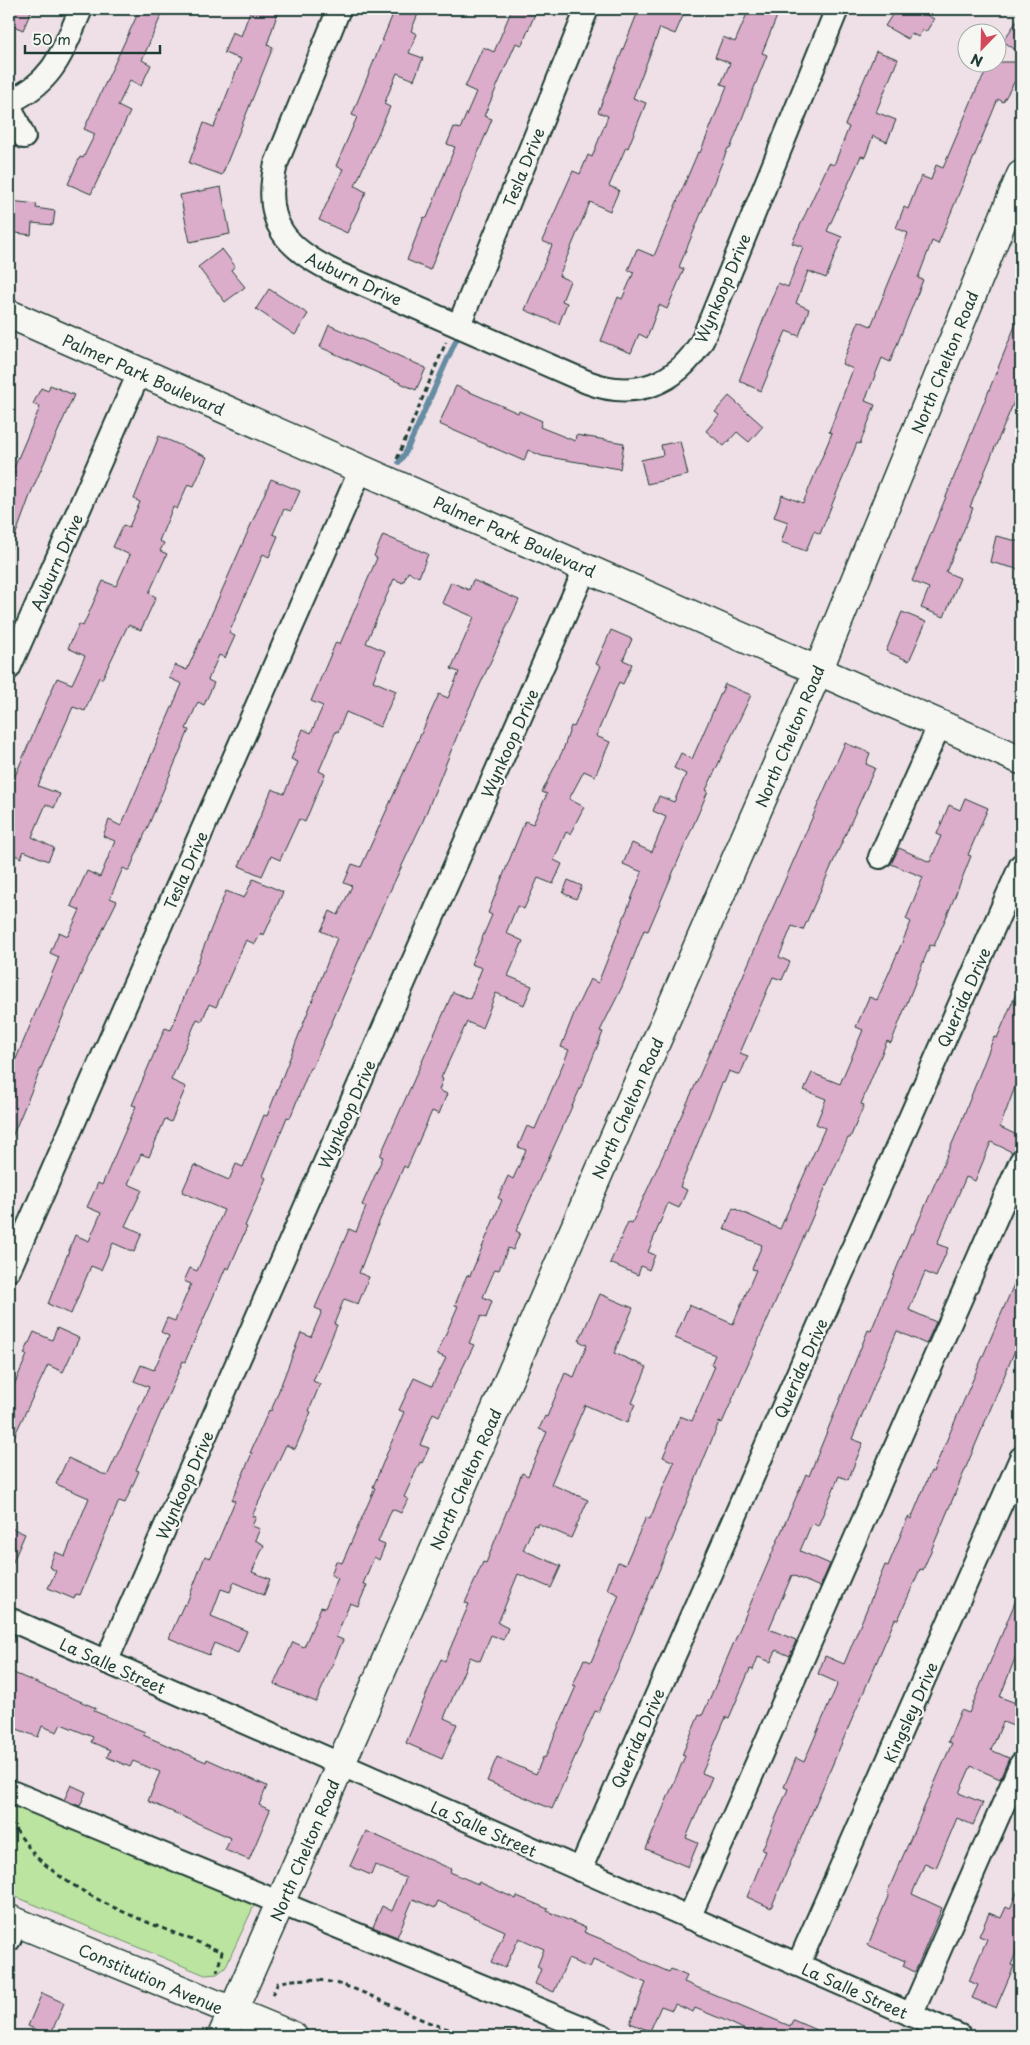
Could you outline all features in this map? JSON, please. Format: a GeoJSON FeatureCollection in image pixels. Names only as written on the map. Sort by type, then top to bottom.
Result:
{"type":"FeatureCollection","features":[{"type":"Feature","properties":{"kind":"main road","name":"North Chelton Road"},"geometry":{"type":"LineString","coordinates":[[228,2024],[818,671],[1021,174]]}},
{"type":"Feature","properties":{"kind":"main road","name":"Palmer Park Boulevard"},"geometry":{"type":"LineString","coordinates":[[9,314],[139,373],[586,567],[1021,760]]}},
{"type":"Feature","properties":{"kind":"main road","name":"Constitution Avenue"},"geometry":{"type":"LineString","coordinates":[[11,1927],[228,2024],[293,2036]]}},
{"type":"Feature","properties":{"kind":"street"},"geometry":{"type":"LineString","coordinates":[[24,136],[9,103],[34,89],[44,79],[63,49],[80,9]]}},
{"type":"Feature","properties":{"kind":"street","name":"Auburn Drive"},"geometry":{"type":"LineString","coordinates":[[339,9],[276,164],[272,183],[272,198],[280,229],[291,245],[321,265],[457,324]]}},
{"type":"Feature","properties":{"kind":"street","name":"Tesla Drive"},"geometry":{"type":"LineString","coordinates":[[457,324],[586,9]]}},
{"type":"Feature","properties":{"kind":"street","name":"Wynkoop Drive"},"geometry":{"type":"LineString","coordinates":[[457,324],[587,382],[609,389],[634,390],[652,386],[681,368],[702,341],[837,9]]}},
{"type":"Feature","properties":{"kind":"street","name":"Auburn Drive"},"geometry":{"type":"LineString","coordinates":[[9,668],[139,373]]}},
{"type":"Feature","properties":{"kind":"street","name":"Tesla Drive"},"geometry":{"type":"LineString","coordinates":[[9,1270],[361,469]]}},
{"type":"Feature","properties":{"kind":"street","name":"Wynkoop Drive"},"geometry":{"type":"LineString","coordinates":[[106,1662],[586,567]]}},
{"type":"Feature","properties":{"kind":"street"},"geometry":{"type":"LineString","coordinates":[[880,857],[940,724]]}},
{"type":"Feature","properties":{"kind":"street","name":"Querida Drive"},"geometry":{"type":"LineString","coordinates":[[580,1870],[1021,865]]}},
{"type":"Feature","properties":{"kind":"street"},"geometry":{"type":"LineString","coordinates":[[689,1918],[1021,1161]]}},
{"type":"Feature","properties":{"kind":"street","name":"Kingsley Drive"},"geometry":{"type":"LineString","coordinates":[[798,1965],[1021,1458]]}},
{"type":"Feature","properties":{"kind":"street","name":"La Salle Street"},"geometry":{"type":"LineString","coordinates":[[9,1619],[960,2036]]}},
{"type":"Feature","properties":{"kind":"street"},"geometry":{"type":"LineString","coordinates":[[911,2015],[1021,1764]]}},
{"type":"Feature","properties":{"kind":"street"},"geometry":{"type":"LineString","coordinates":[[9,1791],[603,2036]]}},
{"type":"Feature","properties":{"kind":"path"},"geometry":{"type":"LineString","coordinates":[[397,459],[457,324]]}},
{"type":"Feature","properties":{"kind":"path"},"geometry":{"type":"LineString","coordinates":[[9,1823],[40,1860],[69,1883],[131,1915],[222,1952],[217,1972]]}},
{"type":"Feature","properties":{"kind":"path"},"geometry":{"type":"LineString","coordinates":[[272,1995],[278,1983],[300,1979],[326,1979],[453,2030],[479,2035],[529,2034],[544,2036]]}},
{"type":"Feature","properties":{"kind":"green space"},"geometry":{"type":"Polygon","coordinates":[[[9,1795],[258,1897],[225,1968],[217,1974],[205,1975],[9,1894],[9,1795]]]}},
{"type":"Feature","properties":{"kind":"building"},"geometry":{"type":"Polygon","coordinates":[[[9,9],[32,9],[23,30],[9,24],[9,9]]]}},
{"type":"Feature","properties":{"kind":"building"},"geometry":{"type":"Polygon","coordinates":[[[140,9],[164,9],[142,60],[151,65],[141,86],[130,80],[118,106],[130,112],[91,194],[68,184],[80,157],[83,158],[95,134],[84,129],[140,9]]]}},
{"type":"Feature","properties":{"kind":"building"},"geometry":{"type":"Polygon","coordinates":[[[251,9],[279,9],[267,45],[273,47],[222,175],[189,163],[204,123],[214,127],[241,59],[224,53],[232,32],[241,36],[251,9]]]}},
{"type":"Feature","properties":{"kind":"building"},"geometry":{"type":"Polygon","coordinates":[[[395,9],[420,9],[411,31],[417,34],[409,53],[423,58],[414,80],[397,73],[384,104],[390,107],[355,186],[366,192],[347,233],[319,220],[343,169],[336,166],[357,117],[352,115],[395,9]]]}},
{"type":"Feature","properties":{"kind":"building"},"geometry":{"type":"Polygon","coordinates":[[[512,9],[537,9],[522,45],[516,43],[484,116],[492,119],[430,270],[407,260],[424,217],[427,218],[455,147],[447,144],[454,127],[460,129],[476,92],[465,87],[483,47],[494,52],[512,9]]]}},
{"type":"Feature","properties":{"kind":"building"},"geometry":{"type":"Polygon","coordinates":[[[639,9],[686,9],[675,34],[660,28],[633,98],[646,103],[628,148],[626,147],[609,186],[619,190],[610,211],[590,202],[559,276],[570,281],[562,301],[567,303],[559,324],[525,310],[552,245],[542,241],[573,171],[580,174],[588,155],[592,157],[608,116],[598,112],[639,9]]]}},
{"type":"Feature","properties":{"kind":"building"},"geometry":{"type":"Polygon","coordinates":[[[749,9],[780,9],[762,53],[767,55],[730,149],[728,148],[679,267],[684,269],[667,309],[659,305],[647,338],[639,334],[631,353],[601,341],[618,297],[622,299],[634,272],[628,270],[637,249],[654,256],[698,152],[700,153],[727,86],[721,84],[730,63],[715,57],[723,37],[735,42],[749,9]]]}},
{"type":"Feature","properties":{"kind":"building"},"geometry":{"type":"Polygon","coordinates":[[[896,9],[916,9],[934,19],[926,32],[923,30],[918,37],[911,33],[908,39],[885,26],[896,9]]]}},
{"type":"Feature","properties":{"kind":"building"},"geometry":{"type":"Polygon","coordinates":[[[1021,15],[1021,54],[1008,45],[1008,34],[1021,15]]]}},
{"type":"Feature","properties":{"kind":"building"},"geometry":{"type":"Polygon","coordinates":[[[876,51],[898,59],[876,112],[896,120],[887,142],[873,136],[865,157],[861,156],[827,231],[842,237],[826,278],[808,271],[796,303],[809,309],[799,336],[786,331],[761,391],[739,381],[778,283],[788,287],[803,247],[792,243],[829,163],[834,165],[849,127],[845,125],[876,51]]]}},
{"type":"Feature","properties":{"kind":"building"},"geometry":{"type":"Polygon","coordinates":[[[1008,62],[1021,62],[1021,70],[1003,102],[998,99],[938,244],[932,241],[918,278],[923,280],[890,362],[882,358],[865,401],[875,405],[860,444],[857,443],[820,534],[814,531],[806,551],[781,542],[788,522],[774,517],[782,495],[803,503],[832,433],[829,432],[853,369],[842,364],[859,321],[871,326],[908,233],[896,228],[904,207],[908,209],[921,176],[931,180],[936,165],[943,168],[977,88],[986,72],[1008,72],[1008,62]]]}},
{"type":"Feature","properties":{"kind":"building"},"geometry":{"type":"Polygon","coordinates":[[[221,187],[230,234],[190,242],[180,195],[221,187]]]}},
{"type":"Feature","properties":{"kind":"building"},"geometry":{"type":"Polygon","coordinates":[[[10,201],[37,204],[36,208],[55,211],[53,225],[32,223],[31,235],[9,232],[10,201]]]}},
{"type":"Feature","properties":{"kind":"building"},"geometry":{"type":"Polygon","coordinates":[[[222,249],[235,266],[231,270],[245,287],[225,302],[198,267],[222,249]]]}},
{"type":"Feature","properties":{"kind":"building"},"geometry":{"type":"Polygon","coordinates":[[[269,289],[308,314],[295,335],[256,309],[269,289]]]}},
{"type":"Feature","properties":{"kind":"building"},"geometry":{"type":"Polygon","coordinates":[[[1021,311],[1021,385],[970,507],[973,508],[946,572],[960,578],[944,617],[921,608],[929,588],[912,581],[1021,311]]]}},
{"type":"Feature","properties":{"kind":"building"},"geometry":{"type":"Polygon","coordinates":[[[329,325],[426,368],[416,390],[320,347],[329,325]]]}},
{"type":"Feature","properties":{"kind":"building"},"geometry":{"type":"Polygon","coordinates":[[[50,385],[74,395],[32,490],[9,553],[9,487],[15,471],[13,470],[40,407],[33,404],[41,388],[48,391],[50,385]]]}},
{"type":"Feature","properties":{"kind":"building"},"geometry":{"type":"Polygon","coordinates":[[[456,386],[518,413],[519,411],[542,421],[540,427],[575,441],[576,435],[624,443],[620,469],[542,456],[528,450],[524,461],[439,424],[456,386]]]}},
{"type":"Feature","properties":{"kind":"building"},"geometry":{"type":"Polygon","coordinates":[[[729,396],[763,426],[749,442],[737,432],[724,446],[706,431],[719,415],[715,412],[729,396]]]}},
{"type":"Feature","properties":{"kind":"building"},"geometry":{"type":"Polygon","coordinates":[[[159,436],[207,457],[194,486],[188,484],[177,509],[173,507],[159,541],[164,543],[160,551],[167,554],[149,593],[156,597],[141,630],[128,625],[102,679],[99,677],[85,711],[73,707],[38,786],[60,794],[54,808],[46,804],[32,837],[54,848],[48,861],[24,851],[21,858],[9,852],[9,790],[57,678],[72,684],[85,656],[68,648],[79,624],[83,626],[103,581],[116,586],[130,555],[113,547],[123,525],[129,527],[140,502],[134,499],[159,436]]]}},
{"type":"Feature","properties":{"kind":"building"},"geometry":{"type":"Polygon","coordinates":[[[680,441],[688,475],[647,484],[641,460],[663,455],[661,445],[680,441]]]}},
{"type":"Feature","properties":{"kind":"building"},"geometry":{"type":"Polygon","coordinates":[[[271,479],[300,491],[291,511],[284,509],[273,534],[278,536],[269,557],[263,554],[229,633],[235,636],[225,658],[219,655],[208,680],[214,683],[204,705],[198,702],[186,729],[189,730],[129,871],[123,868],[110,898],[117,901],[80,976],[9,1144],[9,1064],[13,1066],[59,957],[50,953],[59,932],[68,936],[80,910],[71,906],[87,871],[100,877],[115,841],[103,836],[109,820],[121,826],[182,684],[169,678],[175,665],[187,670],[271,479]]]}},
{"type":"Feature","properties":{"kind":"building"},"geometry":{"type":"Polygon","coordinates":[[[383,535],[428,554],[419,577],[408,572],[403,583],[394,579],[366,643],[385,651],[373,681],[396,691],[380,727],[346,712],[319,771],[325,774],[305,822],[299,819],[280,860],[271,856],[262,876],[239,866],[272,789],[284,794],[298,762],[291,759],[303,729],[311,733],[323,706],[311,701],[336,642],[340,644],[377,558],[374,556],[383,535]]]}},
{"type":"Feature","properties":{"kind":"building"},"geometry":{"type":"Polygon","coordinates":[[[996,536],[1021,542],[1021,570],[990,562],[996,536]]]}},
{"type":"Feature","properties":{"kind":"building"},"geometry":{"type":"Polygon","coordinates":[[[473,580],[519,600],[461,726],[423,821],[375,923],[312,1068],[310,1068],[290,1118],[287,1117],[263,1176],[266,1178],[245,1226],[247,1227],[229,1269],[226,1267],[185,1362],[183,1361],[136,1470],[139,1471],[125,1503],[119,1501],[80,1595],[76,1594],[74,1599],[48,1588],[56,1571],[49,1567],[55,1552],[65,1556],[89,1498],[56,1484],[68,1458],[107,1476],[149,1387],[134,1381],[141,1365],[154,1370],[169,1336],[161,1332],[167,1318],[175,1321],[191,1284],[184,1281],[190,1268],[197,1271],[224,1210],[182,1192],[194,1165],[229,1180],[236,1164],[243,1167],[264,1115],[267,1116],[337,938],[321,931],[330,911],[338,915],[352,886],[344,883],[352,864],[361,867],[439,694],[448,698],[459,672],[451,669],[474,617],[442,603],[451,582],[469,590],[473,580]]]}},
{"type":"Feature","properties":{"kind":"building"},"geometry":{"type":"Polygon","coordinates":[[[902,612],[926,622],[909,661],[886,651],[902,612]]]}},
{"type":"Feature","properties":{"kind":"building"},"geometry":{"type":"Polygon","coordinates":[[[611,630],[632,639],[623,660],[632,664],[623,684],[619,682],[596,736],[610,742],[595,776],[584,771],[569,799],[584,807],[570,834],[566,832],[554,860],[562,864],[553,884],[538,878],[524,909],[517,906],[506,933],[523,941],[508,976],[532,986],[524,1005],[496,993],[482,1028],[467,1022],[441,1078],[443,1079],[439,1090],[447,1094],[439,1114],[432,1111],[407,1168],[404,1166],[359,1273],[369,1277],[358,1304],[344,1299],[334,1324],[337,1325],[313,1381],[320,1384],[309,1411],[311,1412],[295,1449],[286,1445],[252,1516],[256,1517],[252,1526],[260,1529],[255,1540],[264,1545],[252,1572],[270,1579],[264,1595],[234,1582],[230,1592],[221,1589],[211,1616],[247,1631],[238,1653],[214,1643],[209,1655],[169,1638],[184,1604],[186,1605],[205,1556],[211,1558],[235,1501],[232,1500],[252,1453],[250,1453],[269,1410],[271,1411],[301,1333],[311,1337],[322,1311],[315,1308],[349,1229],[356,1232],[366,1207],[362,1205],[383,1157],[380,1156],[453,992],[470,999],[482,968],[471,964],[492,915],[488,913],[525,821],[533,824],[547,794],[542,792],[563,750],[571,726],[574,727],[601,666],[596,664],[611,630]]]}},
{"type":"Feature","properties":{"kind":"building"},"geometry":{"type":"Polygon","coordinates":[[[725,684],[751,695],[706,790],[708,791],[648,931],[644,930],[622,987],[600,1031],[603,1032],[583,1082],[516,1231],[520,1233],[513,1250],[508,1248],[499,1270],[495,1269],[483,1297],[492,1301],[486,1318],[481,1316],[469,1343],[474,1345],[439,1416],[433,1413],[420,1445],[429,1448],[422,1463],[420,1462],[404,1497],[408,1499],[401,1513],[392,1509],[378,1542],[385,1545],[379,1560],[374,1557],[363,1584],[367,1585],[358,1606],[350,1603],[336,1637],[343,1640],[316,1702],[274,1684],[293,1642],[304,1647],[321,1607],[325,1608],[338,1578],[331,1575],[336,1561],[342,1563],[375,1488],[373,1487],[404,1412],[399,1410],[414,1378],[432,1386],[446,1358],[437,1354],[458,1306],[455,1305],[467,1275],[470,1276],[502,1200],[498,1198],[508,1176],[513,1179],[526,1150],[518,1147],[527,1126],[535,1129],[569,1050],[561,1047],[575,1011],[590,979],[598,983],[642,872],[623,864],[632,843],[652,852],[666,817],[653,811],[659,796],[674,802],[686,774],[674,768],[681,753],[692,759],[725,684]]]}},
{"type":"Feature","properties":{"kind":"building"},"geometry":{"type":"Polygon","coordinates":[[[845,743],[870,753],[866,764],[875,768],[803,930],[792,926],[779,957],[790,962],[782,980],[773,977],[740,1053],[748,1056],[740,1075],[729,1071],[724,1083],[722,1083],[680,1187],[687,1190],[679,1208],[668,1203],[648,1252],[655,1255],[649,1270],[641,1266],[638,1275],[610,1263],[628,1222],[632,1223],[693,1090],[845,743]]]}},
{"type":"Feature","properties":{"kind":"building"},"geometry":{"type":"Polygon","coordinates":[[[965,798],[988,808],[968,855],[971,856],[951,906],[934,946],[930,945],[891,1043],[887,1041],[861,1104],[864,1105],[850,1138],[848,1138],[827,1184],[722,1423],[719,1422],[619,1666],[598,1712],[595,1711],[552,1809],[487,1781],[497,1757],[536,1774],[543,1757],[545,1758],[576,1686],[573,1685],[584,1659],[591,1662],[619,1595],[607,1589],[618,1562],[625,1565],[646,1517],[650,1519],[674,1462],[663,1457],[680,1416],[692,1421],[715,1366],[711,1364],[715,1355],[675,1338],[689,1305],[733,1324],[756,1270],[752,1269],[762,1245],[724,1229],[733,1208],[780,1229],[825,1128],[816,1124],[826,1099],[804,1090],[812,1073],[840,1084],[863,1030],[856,1027],[869,997],[877,1000],[911,922],[906,919],[923,877],[891,864],[899,848],[930,862],[941,836],[937,834],[949,805],[960,810],[965,798]]]}},
{"type":"Feature","properties":{"kind":"building"},"geometry":{"type":"Polygon","coordinates":[[[253,879],[283,892],[264,935],[261,933],[255,944],[246,940],[216,1007],[209,1004],[202,1021],[197,1019],[171,1080],[186,1087],[171,1122],[165,1119],[149,1157],[141,1154],[128,1184],[142,1190],[125,1226],[142,1233],[134,1252],[113,1243],[101,1270],[91,1266],[71,1314],[48,1304],[75,1235],[89,1241],[101,1213],[87,1207],[98,1183],[102,1185],[136,1106],[132,1105],[165,1028],[171,1030],[226,891],[244,898],[253,879]]]}},
{"type":"Feature","properties":{"kind":"building"},"geometry":{"type":"Polygon","coordinates":[[[568,880],[582,886],[576,899],[563,893],[568,880]]]}},
{"type":"Feature","properties":{"kind":"building"},"geometry":{"type":"Polygon","coordinates":[[[1021,982],[1021,1071],[1000,1127],[1021,1137],[1016,1149],[1012,1152],[991,1142],[975,1181],[966,1177],[937,1244],[948,1248],[936,1277],[925,1272],[909,1310],[936,1322],[926,1344],[897,1331],[852,1439],[863,1443],[848,1480],[839,1476],[818,1526],[812,1523],[800,1551],[830,1564],[820,1587],[792,1575],[769,1629],[796,1640],[790,1656],[776,1650],[771,1662],[758,1657],[753,1670],[750,1669],[729,1718],[726,1717],[702,1773],[712,1777],[686,1838],[698,1843],[688,1867],[646,1849],[685,1756],[682,1755],[699,1715],[702,1716],[806,1474],[809,1476],[868,1330],[871,1331],[911,1233],[913,1234],[958,1130],[994,1037],[997,1038],[1021,982]]]}},
{"type":"Feature","properties":{"kind":"building"},"geometry":{"type":"Polygon","coordinates":[[[1021,1268],[1021,1336],[923,1570],[920,1569],[898,1620],[895,1619],[771,1908],[747,1897],[766,1851],[762,1850],[788,1789],[784,1787],[796,1758],[804,1762],[838,1683],[818,1674],[825,1656],[844,1664],[885,1565],[888,1566],[908,1517],[911,1519],[931,1471],[933,1472],[1021,1268]]]}},
{"type":"Feature","properties":{"kind":"building"},"geometry":{"type":"Polygon","coordinates":[[[600,1294],[633,1308],[614,1353],[647,1367],[632,1403],[635,1404],[627,1423],[585,1405],[551,1484],[588,1500],[571,1538],[537,1523],[537,1526],[534,1525],[523,1550],[561,1566],[551,1588],[518,1574],[498,1623],[508,1628],[503,1640],[491,1635],[480,1661],[470,1657],[444,1718],[457,1724],[442,1759],[406,1743],[441,1659],[445,1661],[469,1604],[465,1603],[483,1562],[486,1563],[522,1473],[528,1476],[547,1432],[539,1429],[545,1416],[547,1417],[565,1373],[574,1377],[587,1345],[579,1341],[600,1294]]]}},
{"type":"Feature","properties":{"kind":"building"},"geometry":{"type":"Polygon","coordinates":[[[57,1328],[79,1338],[63,1372],[48,1365],[9,1447],[9,1397],[27,1355],[24,1354],[34,1332],[52,1340],[57,1328]]]}},
{"type":"Feature","properties":{"kind":"building"},"geometry":{"type":"Polygon","coordinates":[[[9,1527],[25,1534],[9,1571],[9,1527]]]}},
{"type":"Feature","properties":{"kind":"building"},"geometry":{"type":"Polygon","coordinates":[[[1021,1588],[1021,1643],[1000,1697],[1021,1705],[1021,1729],[1003,1722],[991,1750],[1009,1758],[1000,1779],[971,1766],[959,1793],[983,1803],[973,1825],[957,1818],[936,1868],[925,1863],[912,1894],[942,1908],[915,1972],[903,1966],[905,1961],[868,1945],[889,1894],[887,1893],[952,1743],[948,1742],[961,1710],[969,1713],[1021,1588]]]}},
{"type":"Feature","properties":{"kind":"building"},"geometry":{"type":"Polygon","coordinates":[[[9,1671],[96,1708],[94,1711],[145,1732],[143,1735],[206,1762],[207,1759],[267,1786],[259,1805],[270,1810],[249,1860],[225,1850],[231,1838],[148,1801],[160,1772],[133,1761],[130,1767],[107,1757],[110,1750],[91,1742],[93,1737],[61,1724],[57,1732],[42,1726],[38,1737],[9,1726],[9,1671]]]}},
{"type":"Feature","properties":{"kind":"building"},"geometry":{"type":"Polygon","coordinates":[[[71,1785],[86,1792],[80,1806],[64,1800],[71,1785]]]}},
{"type":"Feature","properties":{"kind":"building"},"geometry":{"type":"Polygon","coordinates":[[[366,1831],[451,1869],[450,1872],[478,1884],[479,1882],[516,1899],[517,1896],[548,1909],[547,1911],[586,1928],[584,1932],[623,1948],[639,1959],[669,1972],[671,1969],[687,1976],[684,1982],[790,2026],[793,2020],[830,2036],[751,2036],[752,2033],[724,2020],[695,2008],[693,2012],[675,2004],[672,2010],[661,2006],[650,2031],[630,2023],[646,1983],[593,1960],[590,1968],[568,1959],[554,1992],[535,1984],[541,1969],[537,1967],[544,1949],[519,1938],[505,1968],[491,1962],[505,1931],[438,1901],[435,1908],[413,1899],[397,1937],[373,1927],[382,1906],[392,1911],[406,1878],[375,1865],[371,1875],[350,1866],[366,1831]]]}},
{"type":"Feature","properties":{"kind":"building"},"geometry":{"type":"Polygon","coordinates":[[[1021,1883],[1021,1940],[1011,1965],[1014,1966],[996,2008],[972,1998],[978,1985],[969,1981],[987,1939],[979,1936],[989,1913],[1001,1918],[1006,1907],[1010,1909],[1021,1883]]]}},
{"type":"Feature","properties":{"kind":"building"},"geometry":{"type":"Polygon","coordinates":[[[42,1993],[64,2003],[50,2036],[28,2026],[42,1993]]]}},
{"type":"Feature","properties":{"kind":"waterway"},"geometry":{"type":"LineString","coordinates":[[399,462],[406,452],[457,338]]}}]}
